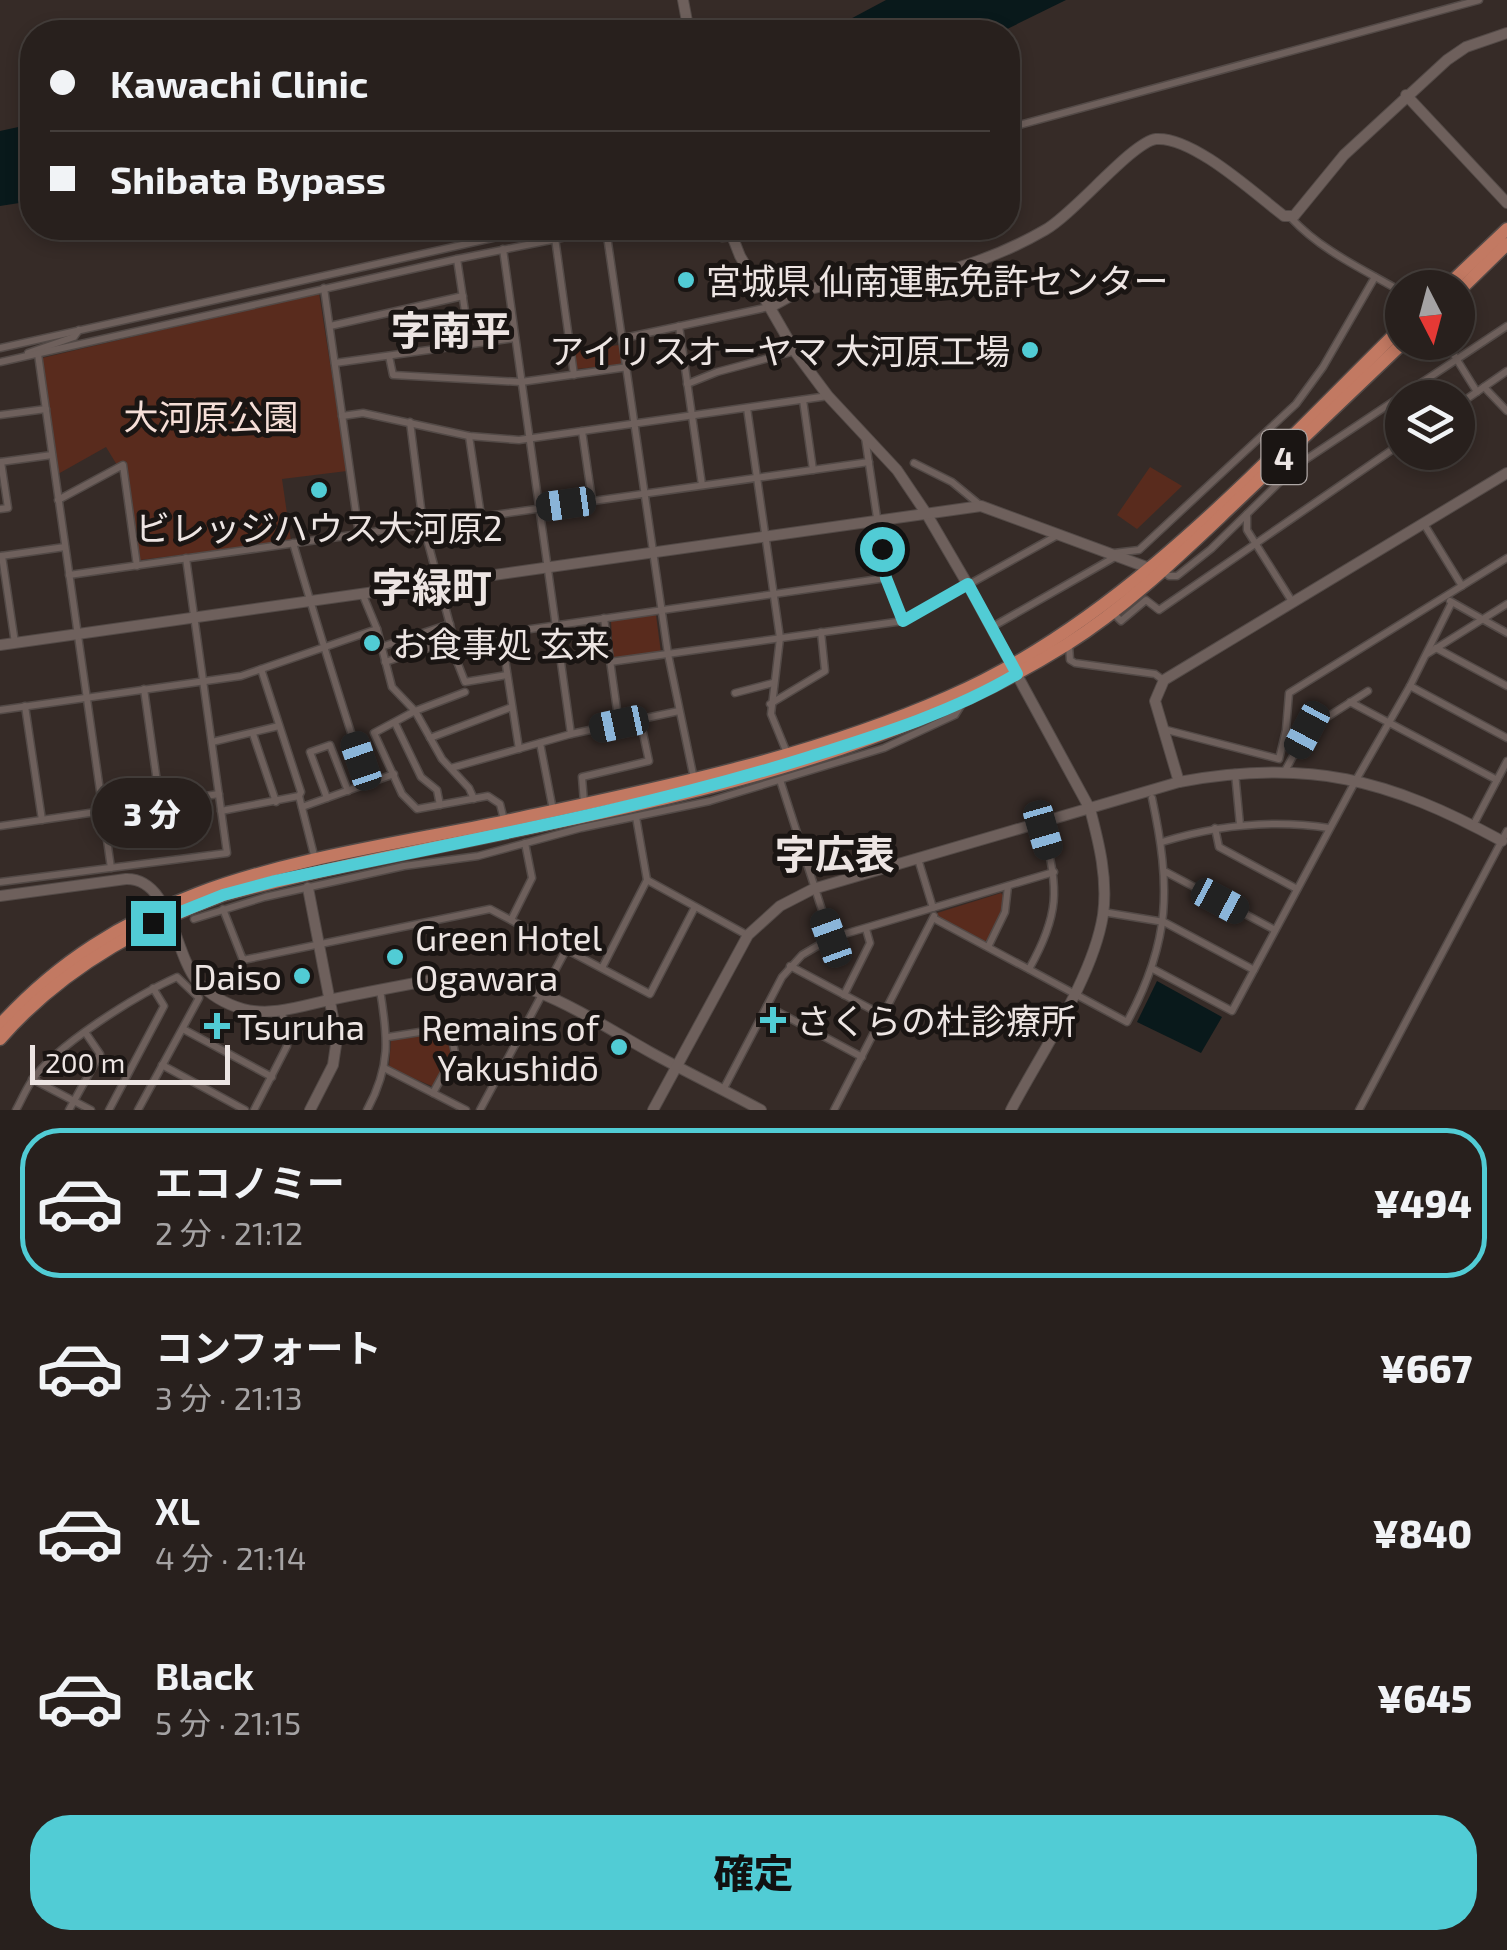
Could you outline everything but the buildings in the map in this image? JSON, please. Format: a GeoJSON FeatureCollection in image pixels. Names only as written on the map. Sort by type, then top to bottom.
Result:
{"type":"FeatureCollection","features":[{"type":"Feature","properties":{"kind":"highway"},"geometry":{"type":"LineString","coordinates":[[1464,270],[1507,229]]}},
{"type":"Feature","properties":{"kind":"highway"},"geometry":{"type":"LineString","coordinates":[[1475,275],[1507,244]]}},
{"type":"Feature","properties":{"kind":"highway","name":"4"},"geometry":{"type":"LineString","coordinates":[[0,1025],[66,964],[165,911],[316,866],[694,780],[787,753],[917,710],[1069,643],[1112,612],[1385,344]]}},
{"type":"Feature","properties":{"kind":"highway","name":"4"},"geometry":{"type":"LineString","coordinates":[[316,866],[696,790],[862,740],[962,702],[1156,569],[1385,359]]}},
{"type":"Feature","properties":{"kind":"highway","name":"4"},"geometry":{"type":"LineString","coordinates":[[0,1040],[64,979],[165,911]]}},
{"type":"Feature","properties":{"kind":"street"},"geometry":{"type":"LineString","coordinates":[[1020,125],[1479,0]]}},
{"type":"Feature","properties":{"kind":"street"},"geometry":{"type":"LineString","coordinates":[[1290,217],[1406,95],[1466,47],[1507,34]]}},
{"type":"Feature","properties":{"kind":"street"},"geometry":{"type":"LineString","coordinates":[[1406,95],[1507,203]]}},
{"type":"Feature","properties":{"kind":"street"},"geometry":{"type":"LineString","coordinates":[[624,338],[770,307],[802,291],[916,278],[1013,246],[1072,213],[1141,144],[1157,139],[1198,152],[1290,217],[1306,234],[1385,283]]}},
{"type":"Feature","properties":{"kind":"street"},"geometry":{"type":"LineString","coordinates":[[0,348],[483,240]]}},
{"type":"Feature","properties":{"kind":"street"},"geometry":{"type":"LineString","coordinates":[[0,362],[546,240]]}},
{"type":"Feature","properties":{"kind":"street"},"geometry":{"type":"LineString","coordinates":[[555,240],[574,374]]}},
{"type":"Feature","properties":{"kind":"street"},"geometry":{"type":"LineString","coordinates":[[608,240],[668,654],[694,780]]}},
{"type":"Feature","properties":{"kind":"street"},"geometry":{"type":"LineString","coordinates":[[735,240],[795,351],[828,396],[897,470],[926,513],[1090,808],[1100,849],[1104,912],[1094,952],[1011,1110]]}},
{"type":"Feature","properties":{"kind":"street"},"geometry":{"type":"LineString","coordinates":[[503,249],[571,734]]}},
{"type":"Feature","properties":{"kind":"street"},"geometry":{"type":"LineString","coordinates":[[458,258],[470,344]]}},
{"type":"Feature","properties":{"kind":"street"},"geometry":{"type":"LineString","coordinates":[[991,627],[1112,556],[1138,550],[1296,404],[1323,367],[1375,277]]}},
{"type":"Feature","properties":{"kind":"street"},"geometry":{"type":"LineString","coordinates":[[324,288],[358,534]]}},
{"type":"Feature","properties":{"kind":"street"},"geometry":{"type":"LineString","coordinates":[[330,326],[463,296]]}},
{"type":"Feature","properties":{"kind":"street"},"geometry":{"type":"LineString","coordinates":[[679,326],[702,486]]}},
{"type":"Feature","properties":{"kind":"street"},"geometry":{"type":"LineString","coordinates":[[1475,348],[1507,326]]}},
{"type":"Feature","properties":{"kind":"street"},"geometry":{"type":"LineString","coordinates":[[23,357],[74,338],[80,330]]}},
{"type":"Feature","properties":{"kind":"street"},"geometry":{"type":"LineString","coordinates":[[335,363],[515,338]]}},
{"type":"Feature","properties":{"kind":"street"},"geometry":{"type":"LineString","coordinates":[[687,384],[795,351]]}},
{"type":"Feature","properties":{"kind":"street"},"geometry":{"type":"LineString","coordinates":[[38,354],[111,868]]}},
{"type":"Feature","properties":{"kind":"street"},"geometry":{"type":"LineString","coordinates":[[390,356],[394,375],[521,382],[628,367]]}},
{"type":"Feature","properties":{"kind":"street"},"geometry":{"type":"LineString","coordinates":[[914,463],[952,482],[981,506],[1112,556],[1178,576],[1296,466],[1457,360],[1480,389],[1507,411]]}},
{"type":"Feature","properties":{"kind":"street"},"geometry":{"type":"LineString","coordinates":[[1475,393],[1507,371]]}},
{"type":"Feature","properties":{"kind":"street"},"geometry":{"type":"LineString","coordinates":[[342,416],[363,413],[469,436],[529,439],[828,396]]}},
{"type":"Feature","properties":{"kind":"street"},"geometry":{"type":"LineString","coordinates":[[803,400],[813,470]]}},
{"type":"Feature","properties":{"kind":"street"},"geometry":{"type":"LineString","coordinates":[[747,408],[780,638],[770,704],[787,753]]}},
{"type":"Feature","properties":{"kind":"street"},"geometry":{"type":"LineString","coordinates":[[0,416],[46,409]]}},
{"type":"Feature","properties":{"kind":"street"},"geometry":{"type":"LineString","coordinates":[[410,422],[423,524],[465,682],[508,675]]}},
{"type":"Feature","properties":{"kind":"street"},"geometry":{"type":"LineString","coordinates":[[582,431],[592,500]]}},
{"type":"Feature","properties":{"kind":"street"},"geometry":{"type":"LineString","coordinates":[[864,434],[886,578],[903,621]]}},
{"type":"Feature","properties":{"kind":"street"},"geometry":{"type":"LineString","coordinates":[[469,436],[481,516]]}},
{"type":"Feature","properties":{"kind":"street"},"geometry":{"type":"LineString","coordinates":[[0,509],[8,508],[1,462],[52,455]]}},
{"type":"Feature","properties":{"kind":"street"},"geometry":{"type":"LineString","coordinates":[[1112,612],[1121,621],[1146,600],[1159,610],[1385,455]]}},
{"type":"Feature","properties":{"kind":"street"},"geometry":{"type":"LineString","coordinates":[[69,576],[869,462]]}},
{"type":"Feature","properties":{"kind":"street"},"geometry":{"type":"LineString","coordinates":[[58,500],[123,465],[137,566]]}},
{"type":"Feature","properties":{"kind":"street"},"geometry":{"type":"LineString","coordinates":[[1179,782],[1154,701],[1164,680],[1507,473]]}},
{"type":"Feature","properties":{"kind":"street"},"geometry":{"type":"LineString","coordinates":[[0,645],[981,506]]}},
{"type":"Feature","properties":{"kind":"street"},"geometry":{"type":"LineString","coordinates":[[1247,514],[1247,530],[1294,604]]}},
{"type":"Feature","properties":{"kind":"street"},"geometry":{"type":"LineString","coordinates":[[1424,524],[1462,586]]}},
{"type":"Feature","properties":{"kind":"street"},"geometry":{"type":"LineString","coordinates":[[610,662],[903,621],[1058,535]]}},
{"type":"Feature","properties":{"kind":"street"},"geometry":{"type":"LineString","coordinates":[[293,543],[368,784]]}},
{"type":"Feature","properties":{"kind":"street"},"geometry":{"type":"LineString","coordinates":[[15,643],[1,556],[65,547]]}},
{"type":"Feature","properties":{"kind":"street"},"geometry":{"type":"LineString","coordinates":[[0,882],[227,853],[186,558]]}},
{"type":"Feature","properties":{"kind":"street"},"geometry":{"type":"LineString","coordinates":[[1287,766],[1281,757],[1289,693],[1449,600],[1462,586],[1507,558]]}},
{"type":"Feature","properties":{"kind":"street"},"geometry":{"type":"LineString","coordinates":[[385,662],[452,640],[886,578]]}},
{"type":"Feature","properties":{"kind":"street"},"geometry":{"type":"LineString","coordinates":[[362,593],[377,629],[392,688],[415,711],[474,799]]}},
{"type":"Feature","properties":{"kind":"street"},"geometry":{"type":"LineString","coordinates":[[1449,600],[1507,633]]}},
{"type":"Feature","properties":{"kind":"street"},"geometry":{"type":"LineString","coordinates":[[1153,969],[1232,1011],[1410,686],[1449,600]]}},
{"type":"Feature","properties":{"kind":"street"},"geometry":{"type":"LineString","coordinates":[[1426,654],[1507,604]]}},
{"type":"Feature","properties":{"kind":"street"},"geometry":{"type":"LineString","coordinates":[[604,618],[619,724]]}},
{"type":"Feature","properties":{"kind":"street"},"geometry":{"type":"LineString","coordinates":[[381,647],[450,624]]}},
{"type":"Feature","properties":{"kind":"street"},"geometry":{"type":"LineString","coordinates":[[0,710],[241,676],[377,629]]}},
{"type":"Feature","properties":{"kind":"street"},"geometry":{"type":"LineString","coordinates":[[770,704],[826,671],[821,632]]}},
{"type":"Feature","properties":{"kind":"street"},"geometry":{"type":"LineString","coordinates":[[501,633],[518,749]]}},
{"type":"Feature","properties":{"kind":"street"},"geometry":{"type":"LineString","coordinates":[[1069,643],[1074,664],[1155,674],[1164,680]]}},
{"type":"Feature","properties":{"kind":"street"},"geometry":{"type":"LineString","coordinates":[[1436,648],[1507,686]]}},
{"type":"Feature","properties":{"kind":"street"},"geometry":{"type":"LineString","coordinates":[[221,811],[276,802],[302,792],[261,669]]}},
{"type":"Feature","properties":{"kind":"street"},"geometry":{"type":"LineString","coordinates":[[736,693],[773,683]]}},
{"type":"Feature","properties":{"kind":"street"},"geometry":{"type":"LineString","coordinates":[[1410,686],[1507,738]]}},
{"type":"Feature","properties":{"kind":"street"},"geometry":{"type":"LineString","coordinates":[[144,689],[160,803]]}},
{"type":"Feature","properties":{"kind":"street"},"geometry":{"type":"LineString","coordinates":[[1287,766],[1307,730],[1368,691]]}},
{"type":"Feature","properties":{"kind":"street"},"geometry":{"type":"LineString","coordinates":[[465,692],[415,711],[374,733],[402,794],[418,809],[495,798],[504,821]]}},
{"type":"Feature","properties":{"kind":"street"},"geometry":{"type":"LineString","coordinates":[[194,920],[223,908],[404,866],[478,856],[780,780],[884,748],[955,714],[962,702]]}},
{"type":"Feature","properties":{"kind":"street"},"geometry":{"type":"LineString","coordinates":[[1350,702],[1496,780]]}},
{"type":"Feature","properties":{"kind":"street"},"geometry":{"type":"LineString","coordinates":[[25,706],[42,820]]}},
{"type":"Feature","properties":{"kind":"street"},"geometry":{"type":"LineString","coordinates":[[430,738],[512,708]]}},
{"type":"Feature","properties":{"kind":"street"},"geometry":{"type":"LineString","coordinates":[[451,768],[571,734],[679,711]]}},
{"type":"Feature","properties":{"kind":"street"},"geometry":{"type":"LineString","coordinates":[[584,804],[582,778],[649,761],[640,720]]}},
{"type":"Feature","properties":{"kind":"street"},"geometry":{"type":"LineString","coordinates":[[394,723],[422,777],[437,790],[440,805]]}},
{"type":"Feature","properties":{"kind":"street"},"geometry":{"type":"LineString","coordinates":[[212,742],[280,726]]}},
{"type":"Feature","properties":{"kind":"street"},"geometry":{"type":"LineString","coordinates":[[1162,728],[1281,757]]}},
{"type":"Feature","properties":{"kind":"street"},"geometry":{"type":"LineString","coordinates":[[253,734],[276,802]]}},
{"type":"Feature","properties":{"kind":"street"},"geometry":{"type":"LineString","coordinates":[[540,743],[554,810]]}},
{"type":"Feature","properties":{"kind":"street"},"geometry":{"type":"LineString","coordinates":[[327,798],[310,752],[330,745],[348,791]]}},
{"type":"Feature","properties":{"kind":"street"},"geometry":{"type":"LineString","coordinates":[[1476,820],[1507,761]]}},
{"type":"Feature","properties":{"kind":"street"},"geometry":{"type":"LineString","coordinates":[[653,1110],[748,935],[780,906],[813,890],[1179,782],[1287,766],[1356,780],[1441,808],[1505,838],[1359,1110]]}},
{"type":"Feature","properties":{"kind":"street"},"geometry":{"type":"LineString","coordinates":[[1235,773],[1240,825]]}},
{"type":"Feature","properties":{"kind":"street"},"geometry":{"type":"LineString","coordinates":[[302,807],[394,774]]}},
{"type":"Feature","properties":{"kind":"street"},"geometry":{"type":"LineString","coordinates":[[780,780],[831,938]]}},
{"type":"Feature","properties":{"kind":"street"},"geometry":{"type":"LineString","coordinates":[[0,826],[219,794]]}},
{"type":"Feature","properties":{"kind":"street"},"geometry":{"type":"LineString","coordinates":[[298,796],[316,866]]}},
{"type":"Feature","properties":{"kind":"street"},"geometry":{"type":"LineString","coordinates":[[934,919],[1127,1022],[1153,969],[1164,922],[1166,872],[1152,798]]}},
{"type":"Feature","properties":{"kind":"street"},"geometry":{"type":"LineString","coordinates":[[602,968],[647,880],[636,817]]}},
{"type":"Feature","properties":{"kind":"street"},"geometry":{"type":"LineString","coordinates":[[1162,842],[1240,825],[1283,823],[1329,828]]}},
{"type":"Feature","properties":{"kind":"street"},"geometry":{"type":"LineString","coordinates":[[1215,828],[1219,847],[1296,889]]}},
{"type":"Feature","properties":{"kind":"street"},"geometry":{"type":"LineString","coordinates":[[1029,969],[1051,922],[1054,872],[1043,830]]}},
{"type":"Feature","properties":{"kind":"street"},"geometry":{"type":"LineString","coordinates":[[511,920],[532,878],[525,843]]}},
{"type":"Feature","properties":{"kind":"street"},"geometry":{"type":"LineString","coordinates":[[834,1110],[934,919],[918,859]]}},
{"type":"Feature","properties":{"kind":"street"},"geometry":{"type":"LineString","coordinates":[[724,1090],[790,966],[831,938],[1054,872]]}},
{"type":"Feature","properties":{"kind":"street"},"geometry":{"type":"LineString","coordinates":[[1166,872],[1275,930]]}},
{"type":"Feature","properties":{"kind":"street"},"geometry":{"type":"LineString","coordinates":[[0,896],[134,879],[148,884],[165,911],[192,972],[208,992],[248,1010],[282,1010],[469,975],[502,979],[542,994],[761,1110]]}},
{"type":"Feature","properties":{"kind":"street"},"geometry":{"type":"LineString","coordinates":[[647,880],[748,935]]}},
{"type":"Feature","properties":{"kind":"street"},"geometry":{"type":"LineString","coordinates":[[988,947],[1005,912],[1008,886]]}},
{"type":"Feature","properties":{"kind":"street"},"geometry":{"type":"LineString","coordinates":[[308,888],[336,1025],[337,1052],[310,1110]]}},
{"type":"Feature","properties":{"kind":"street"},"geometry":{"type":"LineString","coordinates":[[223,908],[243,960],[490,909],[650,994],[696,907]]}},
{"type":"Feature","properties":{"kind":"street"},"geometry":{"type":"LineString","coordinates":[[1104,912],[1164,922],[1254,970]]}},
{"type":"Feature","properties":{"kind":"street"},"geometry":{"type":"LineString","coordinates":[[844,994],[870,944],[866,929]]}},
{"type":"Feature","properties":{"kind":"street"},"geometry":{"type":"LineString","coordinates":[[480,1110],[566,950]]}},
{"type":"Feature","properties":{"kind":"street"},"geometry":{"type":"LineString","coordinates":[[790,966],[884,1016]]}},
{"type":"Feature","properties":{"kind":"street"},"geometry":{"type":"LineString","coordinates":[[16,1110],[32,1079],[85,1032],[177,977],[199,998],[138,1110]]}},
{"type":"Feature","properties":{"kind":"street"},"geometry":{"type":"LineString","coordinates":[[108,1110],[164,1006],[153,988]]}},
{"type":"Feature","properties":{"kind":"street"},"geometry":{"type":"LineString","coordinates":[[367,1110],[384,1068],[388,1037],[380,990]]}},
{"type":"Feature","properties":{"kind":"street"},"geometry":{"type":"LineString","coordinates":[[767,1006],[862,1057]]}},
{"type":"Feature","properties":{"kind":"street"},"geometry":{"type":"LineString","coordinates":[[254,1110],[287,1046],[282,1010]]}},
{"type":"Feature","properties":{"kind":"street"},"geometry":{"type":"LineString","coordinates":[[388,1037],[477,1023],[519,1036]]}},
{"type":"Feature","properties":{"kind":"street"},"geometry":{"type":"LineString","coordinates":[[433,1093],[455,1053],[450,1025]]}},
{"type":"Feature","properties":{"kind":"street"},"geometry":{"type":"LineString","coordinates":[[183,1028],[272,1076]]}},
{"type":"Feature","properties":{"kind":"street"},"geometry":{"type":"LineString","coordinates":[[69,1110],[100,1054],[85,1032]]}},
{"type":"Feature","properties":{"kind":"street"},"geometry":{"type":"LineString","coordinates":[[162,1065],[245,1110]]}},
{"type":"Feature","properties":{"kind":"street"},"geometry":{"type":"LineString","coordinates":[[384,1068],[466,1110]]}},
{"type":"Feature","properties":{"kind":"street"},"geometry":{"type":"LineString","coordinates":[[32,1079],[91,1110]]}},
{"type":"Feature","properties":{"kind":"green space","name":"大河原公園"},"geometry":{"type":"Polygon","coordinates":[[[319,293],[347,471],[282,479],[291,541],[140,560],[126,461],[117,465],[106,447],[58,474],[42,358],[319,293]]]}},
{"type":"Feature","properties":{"kind":"green space"},"geometry":{"type":"Polygon","coordinates":[[[619,345],[619,365],[576,369],[574,351],[619,345]]]}},
{"type":"Feature","properties":{"kind":"green space"},"geometry":{"type":"Polygon","coordinates":[[[1150,467],[1182,486],[1137,529],[1117,515],[1150,467]]]}},
{"type":"Feature","properties":{"kind":"green space"},"geometry":{"type":"Polygon","coordinates":[[[656,615],[661,653],[617,659],[613,656],[611,621],[656,615]]]}},
{"type":"Feature","properties":{"kind":"green space"},"geometry":{"type":"Polygon","coordinates":[[[1001,893],[1006,899],[1001,917],[986,944],[937,918],[937,913],[1001,893]]]}},
{"type":"Feature","properties":{"kind":"green space"},"geometry":{"type":"Polygon","coordinates":[[[448,1030],[452,1052],[434,1087],[389,1068],[391,1040],[448,1030]]]}},
{"type":"Feature","properties":{"kind":"shaded area"},"geometry":{"type":"Polygon","coordinates":[[[886,0],[1066,0],[1020,23],[848,20],[886,0]]]}},
{"type":"Feature","properties":{"kind":"shaded area"},"geometry":{"type":"Polygon","coordinates":[[[20,127],[20,203],[0,206],[0,131],[20,127]]]}},
{"type":"Feature","properties":{"kind":"shaded area"},"geometry":{"type":"Polygon","coordinates":[[[1157,981],[1222,1017],[1201,1053],[1137,1022],[1157,981]]]}},
{"type":"Feature","properties":{"kind":"place","name":"宮城県 仙南運転免許センター"},"geometry":{"type":"Point","coordinates":[686,280]}},
{"type":"Feature","properties":{"kind":"place","name":"アイリスオーヤマ 大河原工場"},"geometry":{"type":"Point","coordinates":[1030,350]}},
{"type":"Feature","properties":{"kind":"place","name":"ビレッジハウス大河原2"},"geometry":{"type":"Point","coordinates":[319,490]}},
{"type":"Feature","properties":{"kind":"place","name":"お食事処 玄来"},"geometry":{"type":"Point","coordinates":[372,643]}},
{"type":"Feature","properties":{"kind":"place","name":"Green Hotel Ogawara"},"geometry":{"type":"Point","coordinates":[395,957]}},
{"type":"Feature","properties":{"kind":"place","name":"Daiso"},"geometry":{"type":"Point","coordinates":[302,976]}},
{"type":"Feature","properties":{"kind":"place","name":"さくらの杜診療所"},"geometry":{"type":"Point","coordinates":[773,1020]}},
{"type":"Feature","properties":{"kind":"place","name":"Tsuruha"},"geometry":{"type":"Point","coordinates":[217,1026]}},
{"type":"Feature","properties":{"kind":"place","name":"Remains of Yakushidō"},"geometry":{"type":"Point","coordinates":[619,1047]}},
{"type":"Feature","properties":{"kind":"district","name":"字南平"},"geometry":{"type":"Point","coordinates":[451,329]}},
{"type":"Feature","properties":{"kind":"district","name":"字緑町"},"geometry":{"type":"Point","coordinates":[432,586]}},
{"type":"Feature","properties":{"kind":"district","name":"字広表"},"geometry":{"type":"Point","coordinates":[835,853]}},
{"type":"Feature","properties":{"kind":"route"},"geometry":{"type":"LineString","coordinates":[[153,923],[223,895],[275,881],[743,778],[907,726],[1017,674],[968,584],[903,621],[886,578],[882,549]]}}]}
